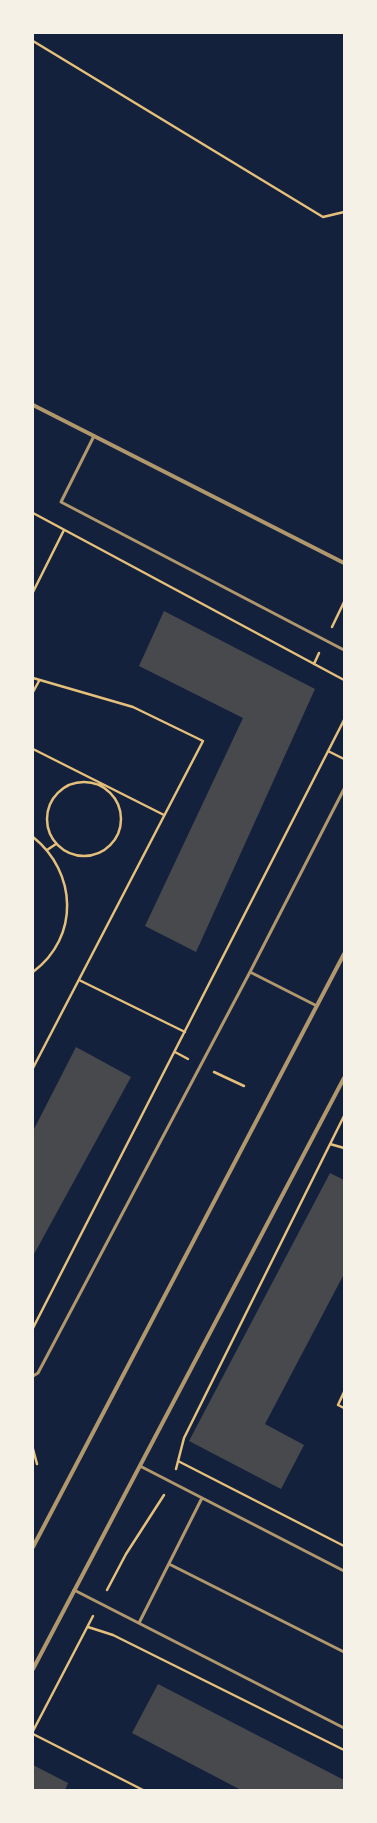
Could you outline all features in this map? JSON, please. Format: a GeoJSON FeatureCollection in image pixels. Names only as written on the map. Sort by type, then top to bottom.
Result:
{"type":"FeatureCollection","features":[{"type":"Feature","properties":{"kind":"street"},"geometry":{"type":"LineString","coordinates":[[33,405],[344,562]]}},
{"type":"Feature","properties":{"kind":"street"},"geometry":{"type":"LineString","coordinates":[[33,1548],[344,954]]}},
{"type":"Feature","properties":{"kind":"street"},"geometry":{"type":"LineString","coordinates":[[33,1669],[344,1078]]}},
{"type":"Feature","properties":{"kind":"lane"},"geometry":{"type":"LineString","coordinates":[[94,436],[61,502],[344,650]]}},
{"type":"Feature","properties":{"kind":"lane"},"geometry":{"type":"LineString","coordinates":[[33,1376],[38,1373],[250,972],[344,788]]}},
{"type":"Feature","properties":{"kind":"lane"},"geometry":{"type":"LineString","coordinates":[[250,972],[317,1006]]}},
{"type":"Feature","properties":{"kind":"lane"},"geometry":{"type":"LineString","coordinates":[[140,1466],[344,1571]]}},
{"type":"Feature","properties":{"kind":"lane"},"geometry":{"type":"LineString","coordinates":[[140,1623],[202,1498]]}},
{"type":"Feature","properties":{"kind":"lane"},"geometry":{"type":"LineString","coordinates":[[169,1564],[344,1652]]}},
{"type":"Feature","properties":{"kind":"lane"},"geometry":{"type":"LineString","coordinates":[[74,1590],[344,1728]]}},
{"type":"Feature","properties":{"kind":"path"},"geometry":{"type":"LineString","coordinates":[[33,41],[322,217],[344,212]]}},
{"type":"Feature","properties":{"kind":"path"},"geometry":{"type":"LineString","coordinates":[[33,514],[344,680]]}},
{"type":"Feature","properties":{"kind":"path"},"geometry":{"type":"LineString","coordinates":[[33,592],[64,530]]}},
{"type":"Feature","properties":{"kind":"path"},"geometry":{"type":"LineString","coordinates":[[33,678],[39,681],[133,706],[203,741],[33,1068]]}},
{"type":"Feature","properties":{"kind":"path"},"geometry":{"type":"LineString","coordinates":[[33,692],[39,681]]}},
{"type":"Feature","properties":{"kind":"path"},"geometry":{"type":"LineString","coordinates":[[33,1328],[344,720]]}},
{"type":"Feature","properties":{"kind":"path"},"geometry":{"type":"LineString","coordinates":[[33,749],[111,790],[164,815]]}},
{"type":"Feature","properties":{"kind":"path"},"geometry":{"type":"LineString","coordinates":[[328,752],[344,759]]}},
{"type":"Feature","properties":{"kind":"path"},"geometry":{"type":"LineString","coordinates":[[87,782],[111,790],[118,803],[122,817],[120,831],[112,844],[101,853],[87,856],[68,853],[56,844],[49,831],[47,816],[51,802],[60,791],[73,784],[87,782]]}},
{"type":"Feature","properties":{"kind":"path"},"geometry":{"type":"LineString","coordinates":[[33,837],[47,850],[56,863],[63,878],[67,900],[66,922],[58,942],[46,960],[33,972]]}},
{"type":"Feature","properties":{"kind":"path"},"geometry":{"type":"LineString","coordinates":[[47,850],[56,844]]}},
{"type":"Feature","properties":{"kind":"path"},"geometry":{"type":"LineString","coordinates":[[79,980],[185,1032]]}},
{"type":"Feature","properties":{"kind":"path"},"geometry":{"type":"LineString","coordinates":[[142,1790],[33,1732],[126,1554],[170,1482],[178,1461],[184,1438],[344,1116]]}},
{"type":"Feature","properties":{"kind":"path"},"geometry":{"type":"LineString","coordinates":[[330,1144],[344,1148]]}},
{"type":"Feature","properties":{"kind":"path"},"geometry":{"type":"LineString","coordinates":[[344,1392],[338,1405],[344,1408]]}},
{"type":"Feature","properties":{"kind":"path"},"geometry":{"type":"LineString","coordinates":[[33,1449],[37,1464]]}},
{"type":"Feature","properties":{"kind":"path"},"geometry":{"type":"LineString","coordinates":[[178,1461],[344,1546]]}},
{"type":"Feature","properties":{"kind":"path"},"geometry":{"type":"LineString","coordinates":[[88,1627],[113,1635],[344,1750]]}},
{"type":"Feature","properties":{"kind":"building"},"geometry":{"type":"Polygon","coordinates":[[[164,611],[315,689],[196,952],[145,926],[243,718],[139,666],[164,611]]]}},
{"type":"Feature","properties":{"kind":"building"},"geometry":{"type":"Polygon","coordinates":[[[76,1047],[131,1077],[33,1256],[33,1131],[76,1047]]]}},
{"type":"Feature","properties":{"kind":"building"},"geometry":{"type":"Polygon","coordinates":[[[330,1173],[344,1180],[344,1274],[265,1424],[304,1445],[281,1489],[189,1441],[330,1173]]]}},
{"type":"Feature","properties":{"kind":"building"},"geometry":{"type":"Polygon","coordinates":[[[158,1684],[344,1780],[344,1790],[241,1790],[132,1733],[158,1684]]]}},
{"type":"Feature","properties":{"kind":"building"},"geometry":{"type":"Polygon","coordinates":[[[33,1765],[68,1783],[65,1790],[33,1790],[33,1765]]]}}]}
